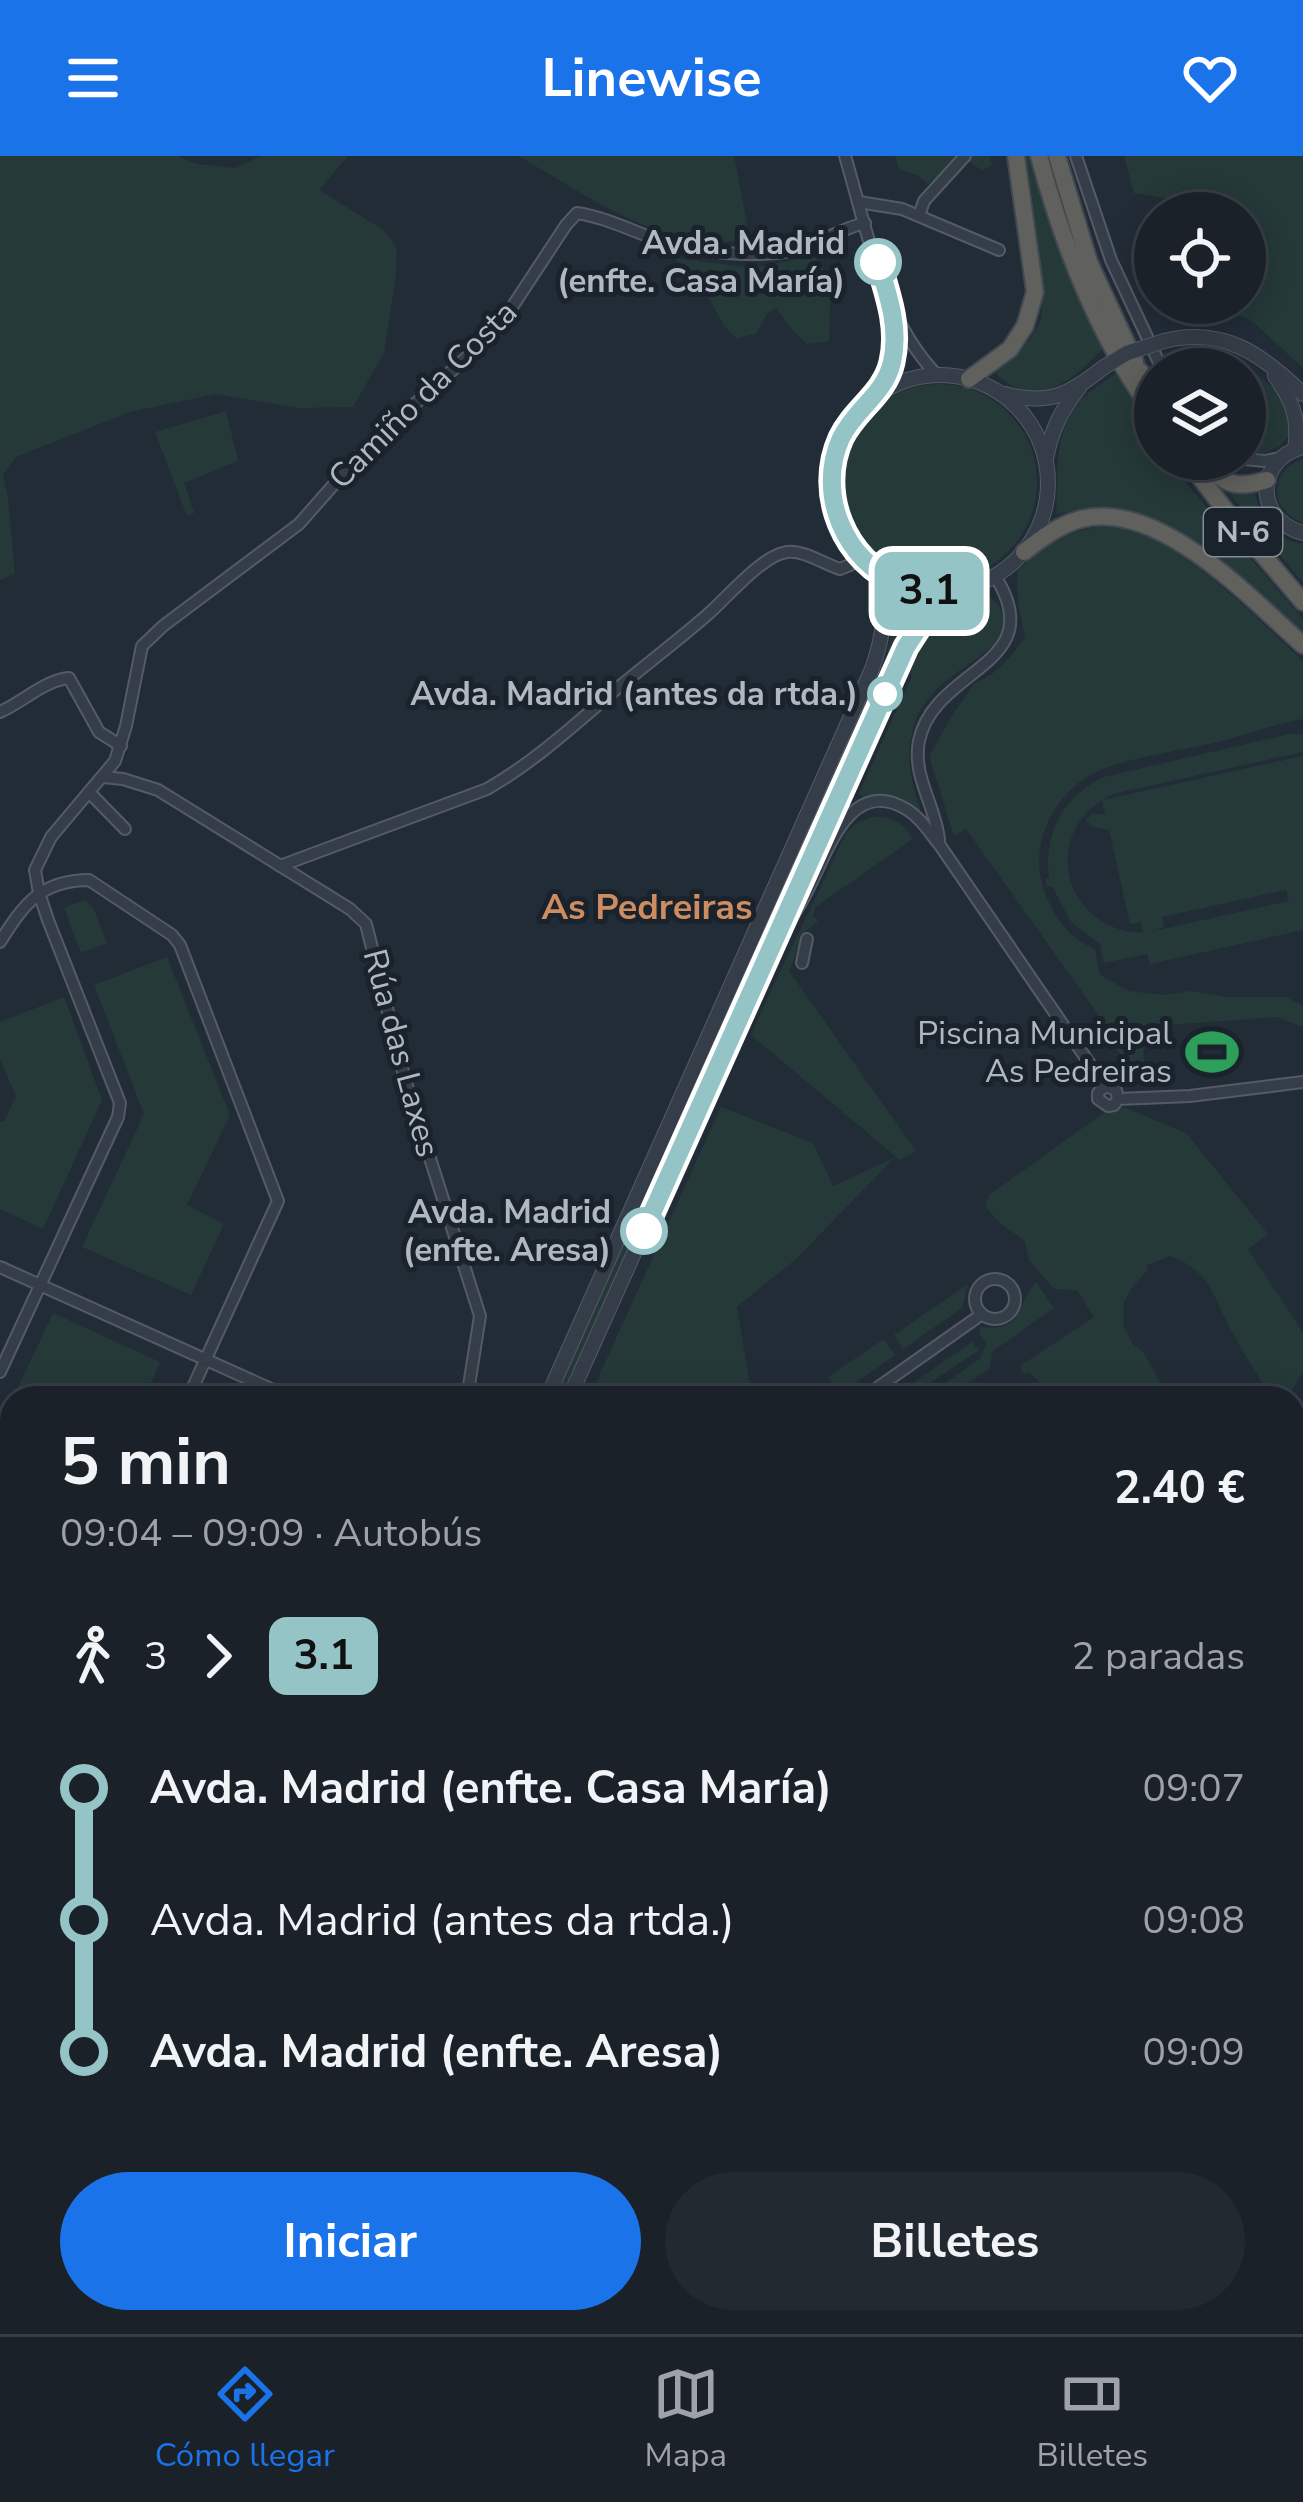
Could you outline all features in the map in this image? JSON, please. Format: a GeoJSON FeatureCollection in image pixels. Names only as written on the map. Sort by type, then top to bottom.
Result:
{"type":"FeatureCollection","features":[{"type":"Feature","properties":{"kind":"highway"},"geometry":{"type":"LineString","coordinates":[[969,379],[1010,349],[1025,326],[1034,292],[1016,156]]}},
{"type":"Feature","properties":{"kind":"highway"},"geometry":{"type":"LineString","coordinates":[[1039,156],[1066,242],[1134,382]]}},
{"type":"Feature","properties":{"kind":"highway"},"geometry":{"type":"LineString","coordinates":[[1057,156],[1089,262],[1134,358]]}},
{"type":"Feature","properties":{"kind":"highway","name":"N-6"},"geometry":{"type":"LineString","coordinates":[[1202,480],[1303,602]]}},
{"type":"Feature","properties":{"kind":"highway"},"geometry":{"type":"LineString","coordinates":[[1227,480],[1236,485],[1267,480]]}},
{"type":"Feature","properties":{"kind":"highway"},"geometry":{"type":"LineString","coordinates":[[1024,552],[1049,533],[1082,518],[1121,517],[1178,543],[1219,571],[1303,645]]}},
{"type":"Feature","properties":{"kind":"street"},"geometry":{"type":"LineString","coordinates":[[845,156],[892,308],[919,356],[938,375]]}},
{"type":"Feature","properties":{"kind":"street"},"geometry":{"type":"LineString","coordinates":[[919,216],[924,201],[965,156]]}},
{"type":"Feature","properties":{"kind":"street"},"geometry":{"type":"LineString","coordinates":[[1076,156],[1112,260],[1152,348]]}},
{"type":"Feature","properties":{"kind":"street"},"geometry":{"type":"LineString","coordinates":[[859,202],[902,209],[999,250]]}},
{"type":"Feature","properties":{"kind":"street","name":"Camiño da Costa"},"geometry":{"type":"LineString","coordinates":[[121,746],[142,646],[298,524],[365,449],[497,331],[566,225],[578,214],[667,243],[707,251],[770,253],[801,249],[865,223]]}},
{"type":"Feature","properties":{"kind":"street"},"geometry":{"type":"LineString","coordinates":[[878,394],[893,359],[892,308]]}},
{"type":"Feature","properties":{"kind":"street"},"geometry":{"type":"LineString","coordinates":[[1142,348],[1203,336],[1239,348]]}},
{"type":"Feature","properties":{"kind":"street"},"geometry":{"type":"LineString","coordinates":[[1082,384],[1049,439],[1048,493],[1040,524],[1024,552],[995,577],[956,590],[928,591],[900,584],[875,570],[845,536],[832,491],[833,467],[849,424],[878,394],[906,380],[938,375],[1043,400],[1082,384],[1134,351]]}},
{"type":"Feature","properties":{"kind":"street"},"geometry":{"type":"LineString","coordinates":[[1266,363],[1303,394]]}},
{"type":"Feature","properties":{"kind":"street"},"geometry":{"type":"LineString","coordinates":[[1266,363],[1290,397],[1299,448],[1266,461]]}},
{"type":"Feature","properties":{"kind":"street"},"geometry":{"type":"LineString","coordinates":[[998,392],[1020,410],[1046,460]]}},
{"type":"Feature","properties":{"kind":"street"},"geometry":{"type":"LineString","coordinates":[[1280,458],[1267,480],[1266,494],[1276,518],[1303,533]]}},
{"type":"Feature","properties":{"kind":"street"},"geometry":{"type":"LineString","coordinates":[[103,777],[158,790],[280,866],[488,789],[550,747],[778,555],[794,552],[840,569],[859,555]]}},
{"type":"Feature","properties":{"kind":"street"},"geometry":{"type":"LineString","coordinates":[[553,1386],[872,669],[885,625],[875,570]]}},
{"type":"Feature","properties":{"kind":"street"},"geometry":{"type":"LineString","coordinates":[[939,844],[918,770],[918,743],[937,704],[997,654],[1009,638],[1006,593],[995,577]]}},
{"type":"Feature","properties":{"kind":"street"},"geometry":{"type":"LineString","coordinates":[[574,1386],[906,647],[930,610],[956,590]]}},
{"type":"Feature","properties":{"kind":"street"},"geometry":{"type":"LineString","coordinates":[[0,712],[54,680],[69,678],[99,732],[121,746],[103,777],[51,837],[35,870],[39,893],[120,1102],[118,1117],[0,1372]]}},
{"type":"Feature","properties":{"kind":"street"},"geometry":{"type":"LineString","coordinates":[[89,792],[125,829]]}},
{"type":"Feature","properties":{"kind":"street"},"geometry":{"type":"LineString","coordinates":[[770,949],[801,904],[847,815],[867,804],[903,807],[939,844],[1118,1099],[1190,1096],[1303,1082]]}},
{"type":"Feature","properties":{"kind":"street","name":"Rúa das Laxes"},"geometry":{"type":"LineString","coordinates":[[280,866],[361,916],[370,937],[404,1076],[480,1316],[469,1386]]}},
{"type":"Feature","properties":{"kind":"street"},"geometry":{"type":"LineString","coordinates":[[0,942],[22,908],[39,893],[89,880],[180,945],[278,1201],[193,1386]]}},
{"type":"Feature","properties":{"kind":"street"},"geometry":{"type":"LineString","coordinates":[[802,963],[807,938]]}},
{"type":"Feature","properties":{"kind":"street"},"geometry":{"type":"LineString","coordinates":[[0,1267],[264,1386]]}},
{"type":"Feature","properties":{"kind":"street"},"geometry":{"type":"LineString","coordinates":[[880,1386],[982,1314]]}},
{"type":"Feature","properties":{"kind":"green space"},"geometry":{"type":"Polygon","coordinates":[[[0,156],[178,156],[197,164],[236,168],[260,156],[348,156],[319,190],[385,231],[397,249],[384,353],[353,407],[299,408],[216,394],[130,412],[16,457],[3,475],[15,574],[0,580],[0,156]]]}},
{"type":"Feature","properties":{"kind":"green space"},"geometry":{"type":"Polygon","coordinates":[[[518,156],[734,156],[750,239],[704,242],[655,229],[518,156]]]}},
{"type":"Feature","properties":{"kind":"green space"},"geometry":{"type":"Polygon","coordinates":[[[895,156],[990,156],[992,166],[982,170],[961,157],[928,184],[899,169],[895,156]]]}},
{"type":"Feature","properties":{"kind":"green space"},"geometry":{"type":"Polygon","coordinates":[[[1026,156],[1033,156],[1106,346],[1068,380],[1041,391],[1011,385],[995,373],[1030,338],[1041,312],[1038,243],[1026,156]]]}},
{"type":"Feature","properties":{"kind":"green space"},"geometry":{"type":"Polygon","coordinates":[[[1124,156],[1303,156],[1303,368],[1255,324],[1266,324],[1266,192],[1134,193],[1124,156]]]}},
{"type":"Feature","properties":{"kind":"green space"},"geometry":{"type":"Polygon","coordinates":[[[815,256],[831,281],[829,341],[807,344],[776,308],[756,334],[736,338],[675,258],[752,268],[815,256]]]}},
{"type":"Feature","properties":{"kind":"green space"},"geometry":{"type":"Polygon","coordinates":[[[1118,372],[1134,401],[1134,480],[1184,480],[1303,619],[1303,634],[1218,560],[1171,528],[1121,510],[1056,514],[1064,428],[1079,402],[1118,372]]]}},
{"type":"Feature","properties":{"kind":"green space"},"geometry":{"type":"Polygon","coordinates":[[[1266,382],[1281,395],[1293,422],[1279,446],[1266,452],[1266,382]]]}},
{"type":"Feature","properties":{"kind":"green space"},"geometry":{"type":"Polygon","coordinates":[[[939,384],[976,392],[1008,413],[1029,445],[1037,482],[1029,519],[1008,551],[976,572],[939,580],[902,572],[870,551],[849,519],[841,482],[849,445],[870,413],[902,392],[939,384]]]}},
{"type":"Feature","properties":{"kind":"green space"},"geometry":{"type":"Polygon","coordinates":[[[226,411],[238,461],[184,483],[194,513],[187,516],[155,432],[226,411]]]}},
{"type":"Feature","properties":{"kind":"green space"},"geometry":{"type":"Polygon","coordinates":[[[1303,458],[1303,523],[1283,509],[1277,490],[1284,472],[1303,458]]]}},
{"type":"Feature","properties":{"kind":"green space"},"geometry":{"type":"Polygon","coordinates":[[[1224,487],[1255,493],[1270,527],[1303,544],[1303,583],[1224,487]]]}},
{"type":"Feature","properties":{"kind":"green space"},"geometry":{"type":"Polygon","coordinates":[[[1098,527],[1126,528],[1173,551],[1220,585],[1303,661],[1303,719],[1105,768],[1089,775],[1063,798],[1046,828],[1039,862],[1044,890],[1067,930],[1095,949],[1100,975],[1129,991],[1286,997],[1303,1006],[1303,1027],[1277,1017],[1142,1027],[1145,1077],[1127,1068],[1112,1034],[966,829],[954,836],[929,756],[974,684],[991,675],[1025,638],[1017,571],[1054,542],[1098,527]]]}},
{"type":"Feature","properties":{"kind":"green space"},"geometry":{"type":"Polygon","coordinates":[[[890,590],[928,601],[901,634],[885,671],[894,629],[890,590]]]}},
{"type":"Feature","properties":{"kind":"green space"},"geometry":{"type":"Polygon","coordinates":[[[985,593],[1000,608],[1005,621],[1002,634],[934,692],[913,728],[910,765],[922,815],[895,801],[865,800],[859,793],[913,674],[906,671],[920,645],[946,610],[985,593]]]}},
{"type":"Feature","properties":{"kind":"green space"},"geometry":{"type":"Polygon","coordinates":[[[878,676],[883,678],[764,942],[759,941],[878,676]]]}},
{"type":"Feature","properties":{"kind":"green space"},"geometry":{"type":"Polygon","coordinates":[[[1303,734],[1303,752],[1103,800],[1303,756],[1303,930],[1150,964],[1147,954],[1104,963],[1100,944],[1071,922],[1045,879],[1049,878],[1049,846],[1059,818],[1078,794],[1104,777],[1303,734]],[[1102,800],[1083,818],[1071,838],[1071,882],[1080,901],[1096,917],[1117,928],[1143,933],[1141,922],[1130,924],[1109,830],[1085,820],[1093,813],[1105,815],[1102,800]],[[1286,890],[1162,917],[1164,927],[1149,932],[1289,901],[1286,890]]]}},
{"type":"Feature","properties":{"kind":"green space"},"geometry":{"type":"Polygon","coordinates":[[[872,817],[896,821],[913,839],[814,908],[818,921],[805,932],[789,971],[916,1151],[900,1160],[751,1035],[846,833],[872,817]]]}},
{"type":"Feature","properties":{"kind":"green space"},"geometry":{"type":"Polygon","coordinates":[[[84,900],[93,907],[107,943],[81,953],[64,908],[84,900]]]}},
{"type":"Feature","properties":{"kind":"green space"},"geometry":{"type":"Polygon","coordinates":[[[755,950],[759,952],[639,1222],[635,1220],[755,950]]]}},
{"type":"Feature","properties":{"kind":"green space"},"geometry":{"type":"Polygon","coordinates":[[[167,957],[230,1115],[187,1205],[224,1224],[191,1295],[82,1247],[144,1114],[94,985],[167,957]]]}},
{"type":"Feature","properties":{"kind":"green space"},"geometry":{"type":"Polygon","coordinates":[[[64,997],[102,1100],[43,1229],[0,1209],[0,1121],[4,1122],[16,1096],[0,1059],[0,1022],[64,997]]]}},
{"type":"Feature","properties":{"kind":"green space"},"geometry":{"type":"Polygon","coordinates":[[[1116,1104],[1186,1133],[1268,1234],[1248,1249],[1303,1333],[1303,1371],[1295,1386],[1265,1386],[1209,1286],[1194,1269],[1170,1256],[1147,1265],[1124,1302],[1123,1325],[1162,1386],[1041,1386],[1020,1366],[1094,1317],[1077,1290],[1054,1289],[1029,1260],[1024,1240],[985,1206],[989,1195],[1116,1104]]]}},
{"type":"Feature","properties":{"kind":"green space"},"geometry":{"type":"Polygon","coordinates":[[[721,1107],[813,1143],[833,1186],[894,1158],[797,1258],[737,1307],[750,1386],[594,1386],[721,1107]]]}},
{"type":"Feature","properties":{"kind":"green space"},"geometry":{"type":"Polygon","coordinates":[[[630,1230],[635,1233],[565,1386],[560,1386],[630,1230]]]}},
{"type":"Feature","properties":{"kind":"green space"},"geometry":{"type":"Polygon","coordinates":[[[1036,1282],[1054,1308],[993,1351],[989,1369],[963,1386],[940,1386],[981,1358],[986,1344],[979,1333],[981,1327],[1011,1322],[1036,1282]]]}},
{"type":"Feature","properties":{"kind":"green space"},"geometry":{"type":"Polygon","coordinates":[[[968,1284],[962,1308],[903,1349],[894,1335],[968,1284]]]}},
{"type":"Feature","properties":{"kind":"green space"},"geometry":{"type":"Polygon","coordinates":[[[53,1313],[160,1362],[149,1386],[19,1386],[53,1313]]]}},
{"type":"Feature","properties":{"kind":"green space"},"geometry":{"type":"Polygon","coordinates":[[[884,1339],[895,1355],[851,1386],[834,1386],[828,1377],[884,1339]]]}},
{"type":"Feature","properties":{"kind":"green space"},"geometry":{"type":"Polygon","coordinates":[[[972,1342],[979,1350],[926,1386],[908,1386],[972,1342]]]}},
{"type":"Feature","properties":{"kind":"bus line","name":"3.1"},"geometry":{"type":"LineString","coordinates":[[644,1231],[906,647],[930,610],[956,590],[928,591],[900,584],[875,570],[845,536],[836,514],[832,491],[836,452],[849,424],[878,394],[893,359],[892,308],[878,262]]}},
{"type":"Feature","properties":{"kind":"place","name":"Avda. Madrid (enfte. Casa María)"},"geometry":{"type":"Point","coordinates":[878,262]}},
{"type":"Feature","properties":{"kind":"place","name":"Avda. Madrid (antes da rtda.)"},"geometry":{"type":"Point","coordinates":[885,694]}},
{"type":"Feature","properties":{"kind":"place","name":"Piscina Municipal As Pedreiras"},"geometry":{"type":"Point","coordinates":[1212,1052]}},
{"type":"Feature","properties":{"kind":"place","name":"Avda. Madrid (enfte. Aresa)"},"geometry":{"type":"Point","coordinates":[644,1231]}},
{"type":"Feature","properties":{"kind":"district","name":"As Pedreiras"},"geometry":{"type":"Point","coordinates":[647,907]}}]}
